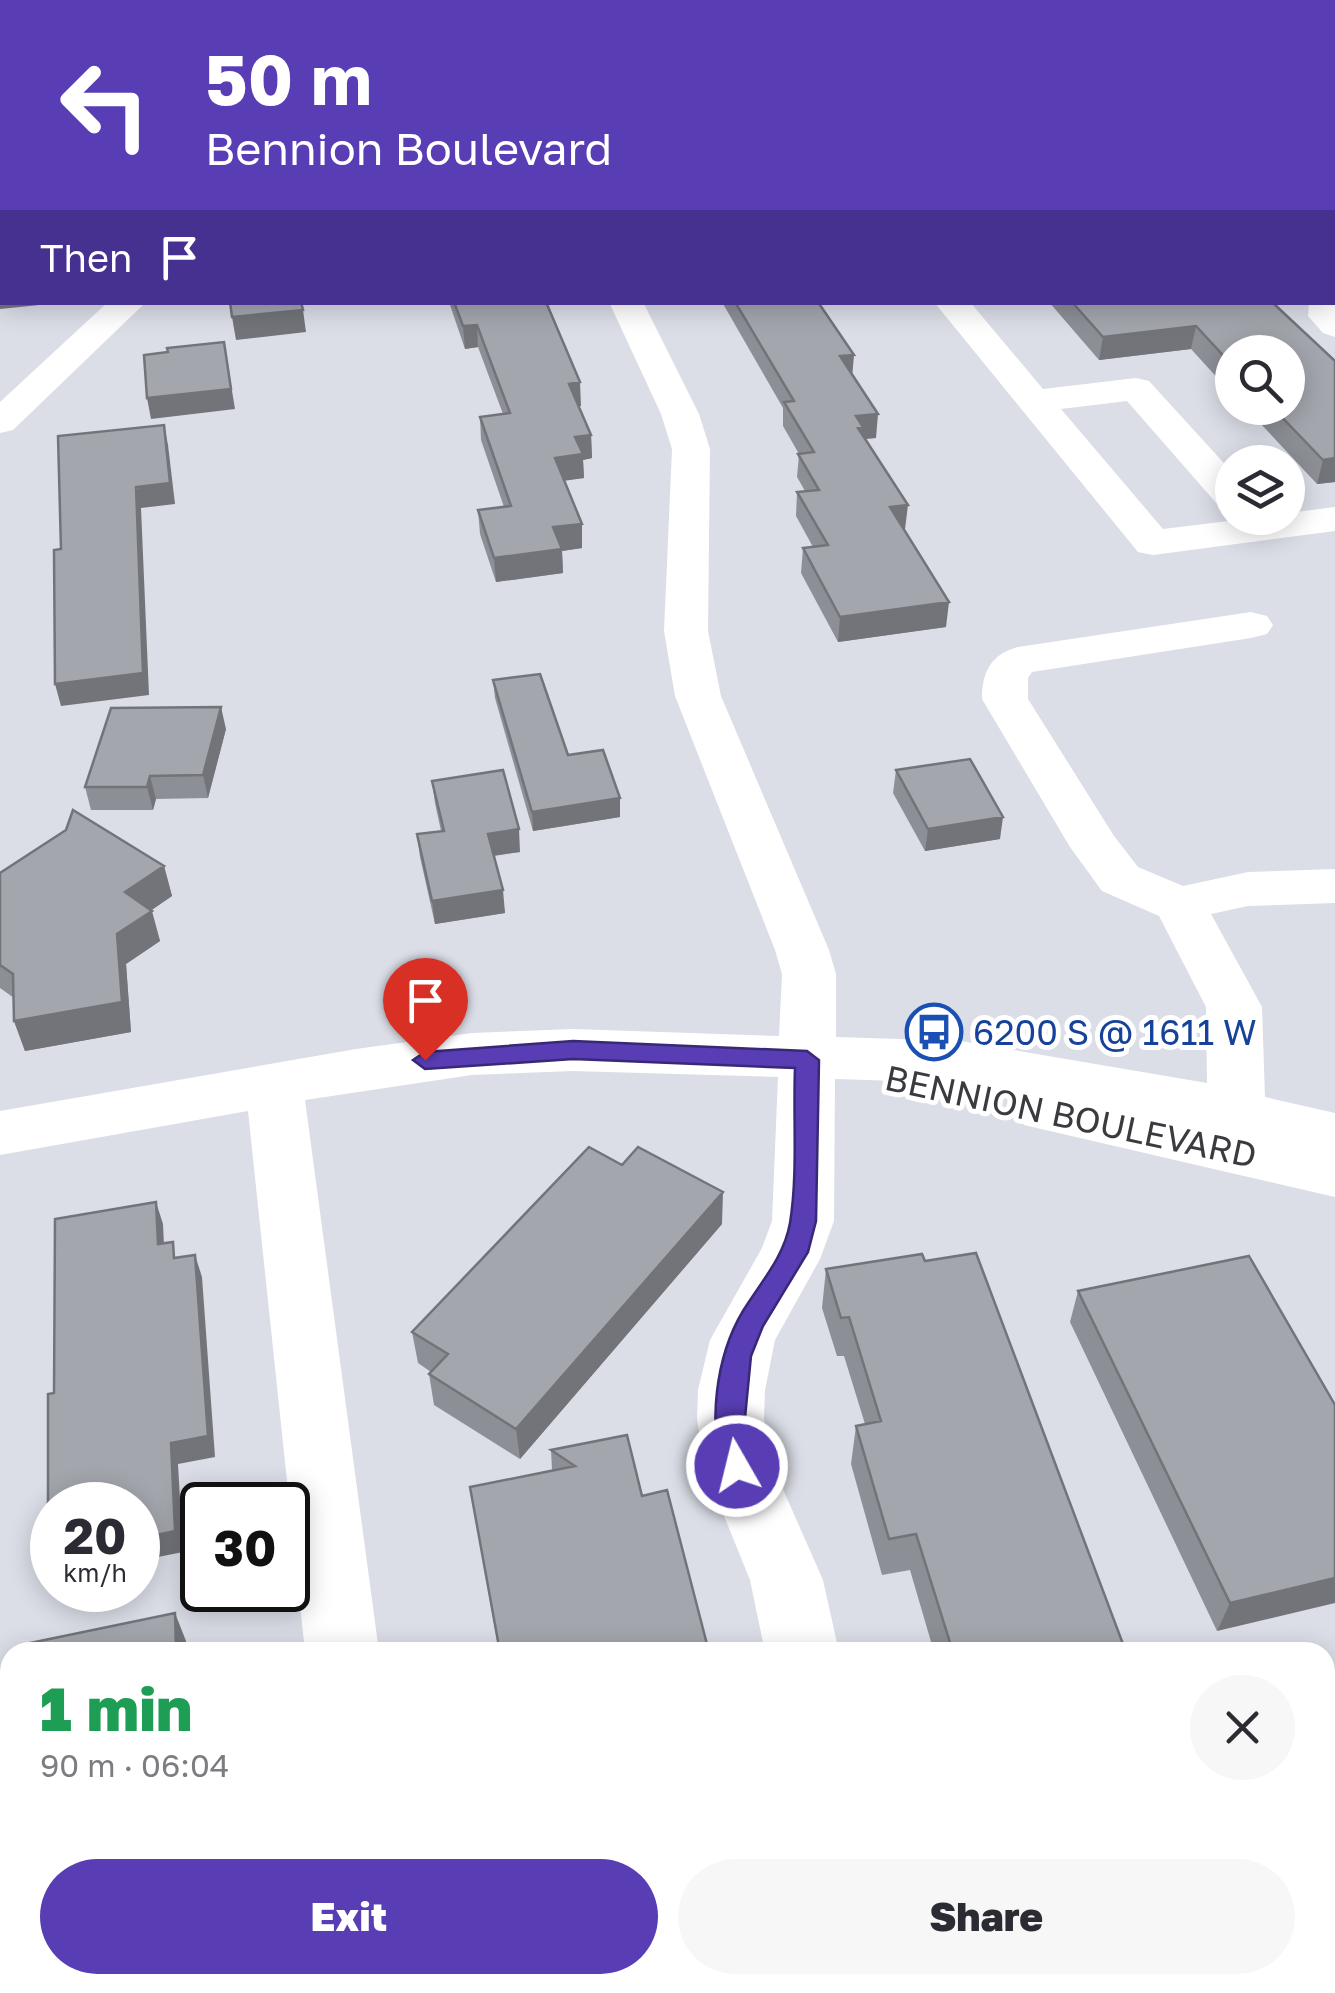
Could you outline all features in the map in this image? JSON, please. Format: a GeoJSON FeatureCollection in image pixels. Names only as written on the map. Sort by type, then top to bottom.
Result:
{"type":"FeatureCollection","features":[{"type":"Feature","properties":{"kind":"street"},"geometry":{"type":"LineString","coordinates":[[0,422],[127,305]]}},
{"type":"Feature","properties":{"kind":"street"},"geometry":{"type":"LineString","coordinates":[[627,305],[688,432],[692,472],[686,631],[693,676],[704,715],[802,950],[811,996],[803,1221],[795,1252],[751,1321],[738,1356],[730,1428],[749,1501],[784,1572],[800,1642]]}},
{"type":"Feature","properties":{"kind":"street"},"geometry":{"type":"LineString","coordinates":[[954,305],[1153,543],[1215,531]]}},
{"type":"Feature","properties":{"kind":"street"},"geometry":{"type":"LineString","coordinates":[[1329,305],[1324,316],[1335,326]]}},
{"type":"Feature","properties":{"kind":"street"},"geometry":{"type":"LineString","coordinates":[[1034,401],[1136,388],[1215,477]]}},
{"type":"Feature","properties":{"kind":"street"},"geometry":{"type":"LineString","coordinates":[[1305,520],[1335,518]]}},
{"type":"Feature","properties":{"kind":"street"},"geometry":{"type":"LineString","coordinates":[[1251,624],[1018,662],[1005,676],[1005,700],[1095,847],[1120,879],[1179,904],[1248,889],[1335,886]]}},
{"type":"Feature","properties":{"kind":"street"},"geometry":{"type":"LineString","coordinates":[[1179,904],[1234,1007],[1236,1112]]}},
{"type":"Feature","properties":{"kind":"street","name":"BENNION BOULEVARD"},"geometry":{"type":"LineString","coordinates":[[0,1133],[356,1070],[520,1052],[638,1051],[807,1060],[962,1062],[1154,1093],[1335,1135]]}},
{"type":"Feature","properties":{"kind":"street","name":"BENNION BOULEVARD"},"geometry":{"type":"LineString","coordinates":[[807,1060],[1335,1174]]}},
{"type":"Feature","properties":{"kind":"street"},"geometry":{"type":"LineString","coordinates":[[274,1085],[341,1642]]}},
{"type":"Feature","properties":{"kind":"building"},"geometry":{"type":"Polygon","coordinates":[[[230,305],[302,305],[303,310],[232,317],[230,305]]]}},
{"type":"Feature","properties":{"kind":"building"},"geometry":{"type":"Polygon","coordinates":[[[455,305],[547,305],[580,382],[569,384],[591,435],[575,437],[583,454],[555,458],[582,524],[553,527],[562,549],[494,558],[478,510],[511,506],[480,417],[510,413],[477,325],[463,326],[455,305]]]}},
{"type":"Feature","properties":{"kind":"building"},"geometry":{"type":"Polygon","coordinates":[[[737,305],[820,305],[854,355],[840,356],[878,414],[856,416],[863,427],[858,428],[908,505],[890,507],[949,602],[840,617],[803,548],[828,545],[797,492],[819,490],[798,454],[814,452],[784,402],[794,401],[737,305]]]}},
{"type":"Feature","properties":{"kind":"building"},"geometry":{"type":"Polygon","coordinates":[[[1075,305],[1275,305],[1335,361],[1335,458],[1323,460],[1289,425],[1305,425],[1305,335],[1215,335],[1215,347],[1196,326],[1103,337],[1075,305]]]}},
{"type":"Feature","properties":{"kind":"building"},"geometry":{"type":"Polygon","coordinates":[[[224,342],[231,389],[147,398],[144,355],[168,352],[167,348],[224,342]]]}},
{"type":"Feature","properties":{"kind":"building"},"geometry":{"type":"Polygon","coordinates":[[[164,425],[170,483],[136,487],[143,673],[55,684],[54,550],[61,549],[58,436],[164,425]]]}},
{"type":"Feature","properties":{"kind":"building"},"geometry":{"type":"Polygon","coordinates":[[[540,674],[568,755],[603,750],[620,798],[532,812],[493,680],[540,674]]]}},
{"type":"Feature","properties":{"kind":"building"},"geometry":{"type":"Polygon","coordinates":[[[221,707],[203,775],[150,776],[147,787],[85,787],[111,708],[221,707]]]}},
{"type":"Feature","properties":{"kind":"building"},"geometry":{"type":"Polygon","coordinates":[[[970,759],[1003,817],[928,829],[896,770],[970,759]]]}},
{"type":"Feature","properties":{"kind":"building"},"geometry":{"type":"Polygon","coordinates":[[[503,770],[519,829],[488,834],[503,890],[432,901],[417,834],[444,831],[432,781],[503,770]]]}},
{"type":"Feature","properties":{"kind":"building"},"geometry":{"type":"Polygon","coordinates":[[[73,810],[164,866],[125,892],[152,911],[117,934],[122,1002],[14,1021],[13,974],[0,965],[0,873],[66,830],[73,810]]]}},
{"type":"Feature","properties":{"kind":"building"},"geometry":{"type":"Polygon","coordinates":[[[589,1147],[622,1165],[638,1147],[723,1192],[516,1429],[429,1374],[448,1354],[412,1332],[589,1147]]]}},
{"type":"Feature","properties":{"kind":"building"},"geometry":{"type":"Polygon","coordinates":[[[156,1202],[158,1244],[173,1242],[174,1258],[195,1255],[208,1436],[171,1443],[175,1531],[160,1534],[160,1482],[48,1482],[48,1394],[54,1393],[55,1219],[156,1202]]]}},
{"type":"Feature","properties":{"kind":"building"},"geometry":{"type":"Polygon","coordinates":[[[976,1253],[1122,1642],[950,1642],[916,1534],[889,1539],[856,1426],[881,1421],[849,1317],[841,1318],[826,1269],[922,1254],[925,1261],[976,1253]]]}},
{"type":"Feature","properties":{"kind":"building"},"geometry":{"type":"Polygon","coordinates":[[[1249,1256],[1335,1405],[1335,1578],[1230,1603],[1078,1291],[1249,1256]]]}},
{"type":"Feature","properties":{"kind":"building"},"geometry":{"type":"Polygon","coordinates":[[[627,1435],[642,1496],[667,1490],[706,1642],[498,1642],[470,1487],[575,1466],[551,1450],[627,1435]]]}},
{"type":"Feature","properties":{"kind":"building"},"geometry":{"type":"Polygon","coordinates":[[[175,1613],[176,1642],[35,1642],[175,1613]]]}},
{"type":"Feature","properties":{"kind":"place","name":"6200 S @ 1611 W"},"geometry":{"type":"Point","coordinates":[934,1032]}},
{"type":"Feature","properties":{"kind":"route"},"geometry":{"type":"LineString","coordinates":[[425,1060],[573,1050],[807,1060],[803,1221],[795,1252],[751,1321],[738,1356],[730,1428],[737,1466]]}}]}
